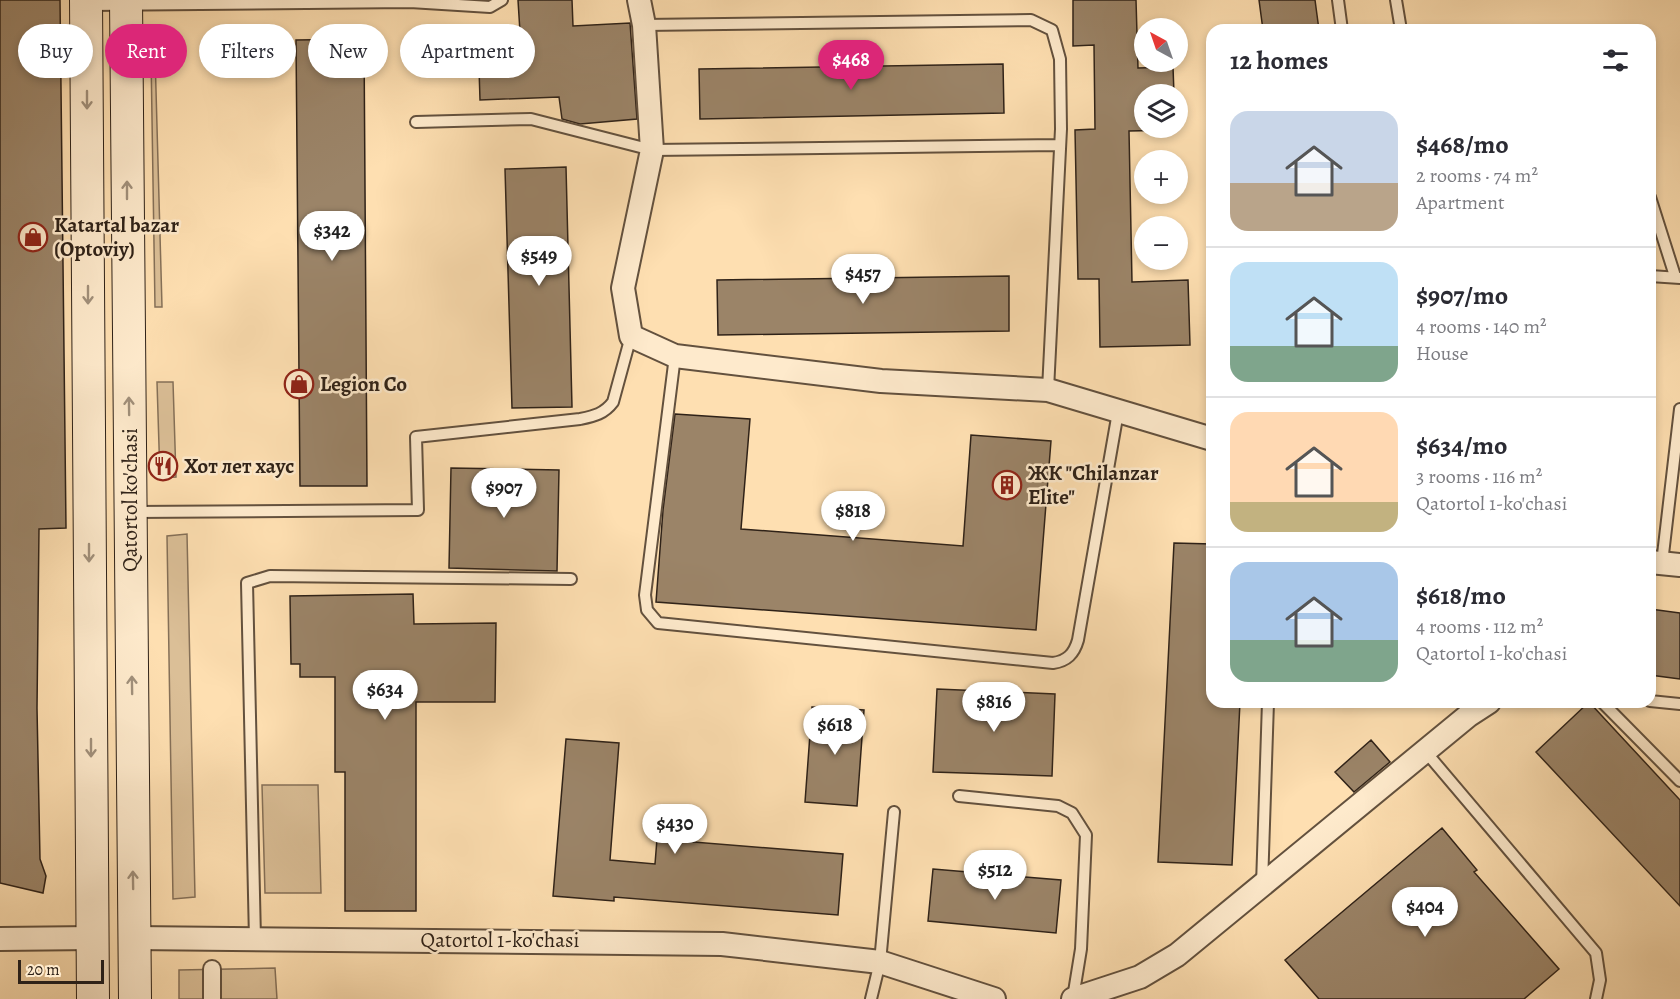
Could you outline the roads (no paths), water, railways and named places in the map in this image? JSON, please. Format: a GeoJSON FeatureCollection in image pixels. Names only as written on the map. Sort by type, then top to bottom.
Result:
{"type":"FeatureCollection","features":[{"type":"Feature","properties":{"kind":"main road","name":"Qatortol ko'chasi"},"geometry":{"type":"LineString","coordinates":[[86,2],[93,999]]}},
{"type":"Feature","properties":{"kind":"main road","name":"Qatortol ko'chasi"},"geometry":{"type":"LineString","coordinates":[[126,2],[135,999]]}},
{"type":"Feature","properties":{"kind":"main road"},"geometry":{"type":"LineString","coordinates":[[89,513],[130,512]]}},
{"type":"Feature","properties":{"kind":"main road","name":"Qatortol 1-ko'chasi"},"geometry":{"type":"LineString","coordinates":[[92,938],[134,938]]}},
{"type":"Feature","properties":{"kind":"street"},"geometry":{"type":"LineString","coordinates":[[639,0],[644,24],[652,150],[623,288],[631,336],[675,356],[881,381],[1048,390],[1206,437]]}},
{"type":"Feature","properties":{"kind":"street"},"geometry":{"type":"LineString","coordinates":[[1073,999],[1140,977],[1177,955],[1425,751],[1481,708]]}},
{"type":"Feature","properties":{"kind":"street","name":"Qatortol 1-ko'chasi"},"geometry":{"type":"LineString","coordinates":[[0,939],[92,938]]}},
{"type":"Feature","properties":{"kind":"street","name":"Qatortol 1-ko'chasi"},"geometry":{"type":"LineString","coordinates":[[134,938],[722,944],[802,951],[880,962],[994,999]]}},
{"type":"Feature","properties":{"kind":"street"},"geometry":{"type":"LineString","coordinates":[[212,969],[212,999]]}},
{"type":"Feature","properties":{"kind":"lane"},"geometry":{"type":"LineString","coordinates":[[86,2],[410,2],[490,7],[502,0]]}},
{"type":"Feature","properties":{"kind":"lane"},"geometry":{"type":"LineString","coordinates":[[1338,0],[1341,24]]}},
{"type":"Feature","properties":{"kind":"lane"},"geometry":{"type":"LineString","coordinates":[[1396,0],[1400,24]]}},
{"type":"Feature","properties":{"kind":"lane"},"geometry":{"type":"LineString","coordinates":[[644,24],[1031,20],[1052,30],[1060,59],[1060,145],[1048,390]]}},
{"type":"Feature","properties":{"kind":"lane"},"geometry":{"type":"LineString","coordinates":[[416,122],[531,119],[652,150],[1060,145]]}},
{"type":"Feature","properties":{"kind":"lane"},"geometry":{"type":"LineString","coordinates":[[1656,215],[1678,277],[1656,276]]}},
{"type":"Feature","properties":{"kind":"lane"},"geometry":{"type":"LineString","coordinates":[[130,512],[418,510],[416,437],[580,419],[599,414],[607,410],[613,402],[631,336]]}},
{"type":"Feature","properties":{"kind":"lane"},"geometry":{"type":"LineString","coordinates":[[675,356],[645,595],[646,610],[658,623],[1053,663],[1062,662],[1076,649],[1118,412]]}},
{"type":"Feature","properties":{"kind":"lane"},"geometry":{"type":"LineString","coordinates":[[1664,564],[1680,408]]}},
{"type":"Feature","properties":{"kind":"lane"},"geometry":{"type":"LineString","coordinates":[[255,939],[247,583],[270,576],[571,579]]}},
{"type":"Feature","properties":{"kind":"lane"},"geometry":{"type":"LineString","coordinates":[[1656,702],[1680,704]]}},
{"type":"Feature","properties":{"kind":"lane"},"geometry":{"type":"LineString","coordinates":[[1262,885],[1268,708]]}},
{"type":"Feature","properties":{"kind":"lane"},"geometry":{"type":"LineString","coordinates":[[1608,708],[1680,781]]}},
{"type":"Feature","properties":{"kind":"lane"},"geometry":{"type":"LineString","coordinates":[[1425,751],[1596,953],[1600,980],[1596,999]]}},
{"type":"Feature","properties":{"kind":"lane"},"geometry":{"type":"LineString","coordinates":[[959,796],[1058,806],[1072,813],[1086,835],[1081,949],[1073,999]]}},
{"type":"Feature","properties":{"kind":"lane"},"geometry":{"type":"LineString","coordinates":[[871,999],[880,962],[894,812]]}},
{"type":"Feature","properties":{"kind":"place","name":"Katartal bazar (Optoviy)"},"geometry":{"type":"Point","coordinates":[33,237]}},
{"type":"Feature","properties":{"kind":"place","name":"Legion Co"},"geometry":{"type":"Point","coordinates":[299,384]}},
{"type":"Feature","properties":{"kind":"place","name":"Хот лет хаус"},"geometry":{"type":"Point","coordinates":[163,466]}},
{"type":"Feature","properties":{"kind":"place","name":"ЖК \"Chilanzar Elite\""},"geometry":{"type":"Point","coordinates":[1007,485]}}]}
